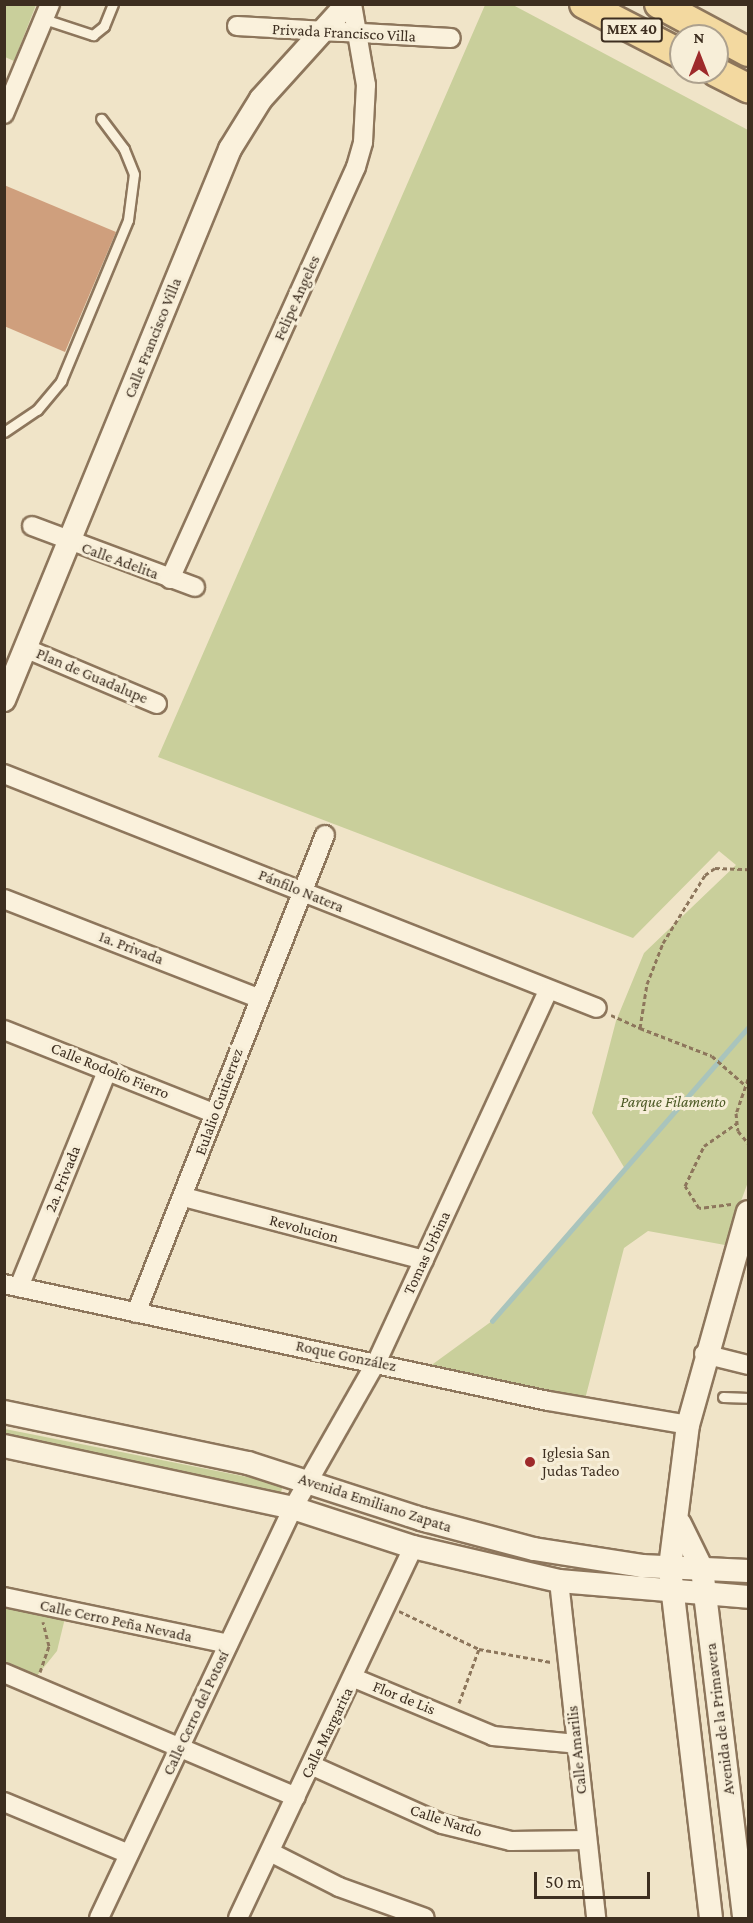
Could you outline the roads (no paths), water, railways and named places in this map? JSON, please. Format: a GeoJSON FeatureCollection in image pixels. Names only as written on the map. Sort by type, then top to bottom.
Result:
{"type":"FeatureCollection","features":[{"type":"Feature","properties":{"kind":"main road","name":"MEX 40"},"geometry":{"type":"LineString","coordinates":[[584,4],[669,48]]}},
{"type":"Feature","properties":{"kind":"main road","name":"MEX 40"},"geometry":{"type":"LineString","coordinates":[[666,6],[748,52]]}},
{"type":"Feature","properties":{"kind":"main road"},"geometry":{"type":"LineString","coordinates":[[729,78],[748,88]]}},
{"type":"Feature","properties":{"kind":"street","name":"Calle Francisco Villa"},"geometry":{"type":"LineString","coordinates":[[4,700],[27,649],[230,149],[261,99],[317,32],[346,4]]}},
{"type":"Feature","properties":{"kind":"street","name":"Felipe Angeles"},"geometry":{"type":"LineString","coordinates":[[170,579],[356,167],[366,118],[361,36],[352,4]]}},
{"type":"Feature","properties":{"kind":"street"},"geometry":{"type":"LineString","coordinates":[[4,114],[47,12]]}},
{"type":"Feature","properties":{"kind":"street","name":"Privada Francisco Villa"},"geometry":{"type":"LineString","coordinates":[[237,26],[361,36],[451,38]]}},
{"type":"Feature","properties":{"kind":"street","name":"Calle Adelita"},"geometry":{"type":"LineString","coordinates":[[32,526],[195,587]]}},
{"type":"Feature","properties":{"kind":"street","name":"Plan de Guadalupe"},"geometry":{"type":"LineString","coordinates":[[27,649],[157,704]]}},
{"type":"Feature","properties":{"kind":"street","name":"Pánfilo Natera"},"geometry":{"type":"LineString","coordinates":[[4,774],[548,991],[597,1008]]}},
{"type":"Feature","properties":{"kind":"street","name":"Eulalio Guitierrez"},"geometry":{"type":"LineString","coordinates":[[136,1313],[184,1197],[258,998],[325,835]]}},
{"type":"Feature","properties":{"kind":"street","name":"1a. Privada"},"geometry":{"type":"LineString","coordinates":[[4,899],[258,998]]}},
{"type":"Feature","properties":{"kind":"street","name":"Tomas Urbina"},"geometry":{"type":"LineString","coordinates":[[293,1508],[377,1361],[548,991]]}},
{"type":"Feature","properties":{"kind":"street","name":"Calle Rodolfo Fierro"},"geometry":{"type":"LineString","coordinates":[[4,1030],[214,1113]]}},
{"type":"Feature","properties":{"kind":"street","name":"2a. Privada"},"geometry":{"type":"LineString","coordinates":[[12,1285],[107,1071]]}},
{"type":"Feature","properties":{"kind":"street","name":"Revolucion"},"geometry":{"type":"LineString","coordinates":[[184,1197],[424,1260]]}},
{"type":"Feature","properties":{"kind":"street","name":"Avenida de la Primavera"},"geometry":{"type":"LineString","coordinates":[[711,1918],[670,1594],[670,1568],[680,1524],[688,1425],[704,1354],[743,1243],[742,1207]]}},
{"type":"Feature","properties":{"kind":"street","name":"Roque González"},"geometry":{"type":"LineString","coordinates":[[12,1285],[136,1313],[377,1361],[548,1401],[688,1425]]}},
{"type":"Feature","properties":{"kind":"street"},"geometry":{"type":"LineString","coordinates":[[704,1354],[748,1365]]}},
{"type":"Feature","properties":{"kind":"street","name":"Avenida Emiliano Zapata"},"geometry":{"type":"LineString","coordinates":[[4,1412],[309,1481],[482,1537],[670,1568],[748,1571]]}},
{"type":"Feature","properties":{"kind":"street","name":"Avenida Emiliano Zapata"},"geometry":{"type":"LineString","coordinates":[[4,1446],[293,1508],[413,1547],[559,1581],[670,1594],[748,1597]]}},
{"type":"Feature","properties":{"kind":"street","name":"Calle Cerro del Potosí"},"geometry":{"type":"LineString","coordinates":[[99,1918],[293,1508]]}},
{"type":"Feature","properties":{"kind":"street","name":"Avenida de la Primavera"},"geometry":{"type":"LineString","coordinates":[[680,1524],[702,1569],[744,1918]]}},
{"type":"Feature","properties":{"kind":"street","name":"Calle Margarita"},"geometry":{"type":"LineString","coordinates":[[238,1918],[389,1607],[413,1547]]}},
{"type":"Feature","properties":{"kind":"street","name":"Calle Amarilis"},"geometry":{"type":"LineString","coordinates":[[559,1581],[596,1918]]}},
{"type":"Feature","properties":{"kind":"street","name":"Calle Cerro Peña Nevada"},"geometry":{"type":"LineString","coordinates":[[4,1597],[228,1644]]}},
{"type":"Feature","properties":{"kind":"street"},"geometry":{"type":"LineString","coordinates":[[4,1673],[296,1797]]}},
{"type":"Feature","properties":{"kind":"street","name":"Flor de Lis"},"geometry":{"type":"LineString","coordinates":[[354,1678],[513,1741],[577,1744]]}},
{"type":"Feature","properties":{"kind":"street","name":"Calle Nardo"},"geometry":{"type":"LineString","coordinates":[[313,1766],[442,1824],[511,1841],[587,1840]]}},
{"type":"Feature","properties":{"kind":"street"},"geometry":{"type":"LineString","coordinates":[[4,1802],[129,1854]]}},
{"type":"Feature","properties":{"kind":"street"},"geometry":{"type":"LineString","coordinates":[[270,1852],[339,1887],[425,1918]]}},
{"type":"Feature","properties":{"kind":"lane"},"geometry":{"type":"LineString","coordinates":[[47,12],[93,34],[104,26],[112,4]]}},
{"type":"Feature","properties":{"kind":"lane"},"geometry":{"type":"LineString","coordinates":[[4,432],[37,410],[61,381],[128,220],[134,174],[124,149],[101,119]]}},
{"type":"Feature","properties":{"kind":"lane"},"geometry":{"type":"LineString","coordinates":[[723,1397],[748,1398]]}},
{"type":"Feature","properties":{"kind":"waterway"},"geometry":{"type":"LineString","coordinates":[[492,1321],[748,1028]]}},
{"type":"Feature","properties":{"kind":"place","name":"Iglesia San Judas Tadeo"},"geometry":{"type":"Point","coordinates":[530,1462]}},
{"type":"Feature","properties":{"kind":"park label","name":"Parque Filamento"},"geometry":{"type":"Point","coordinates":[673,1102]}}]}
